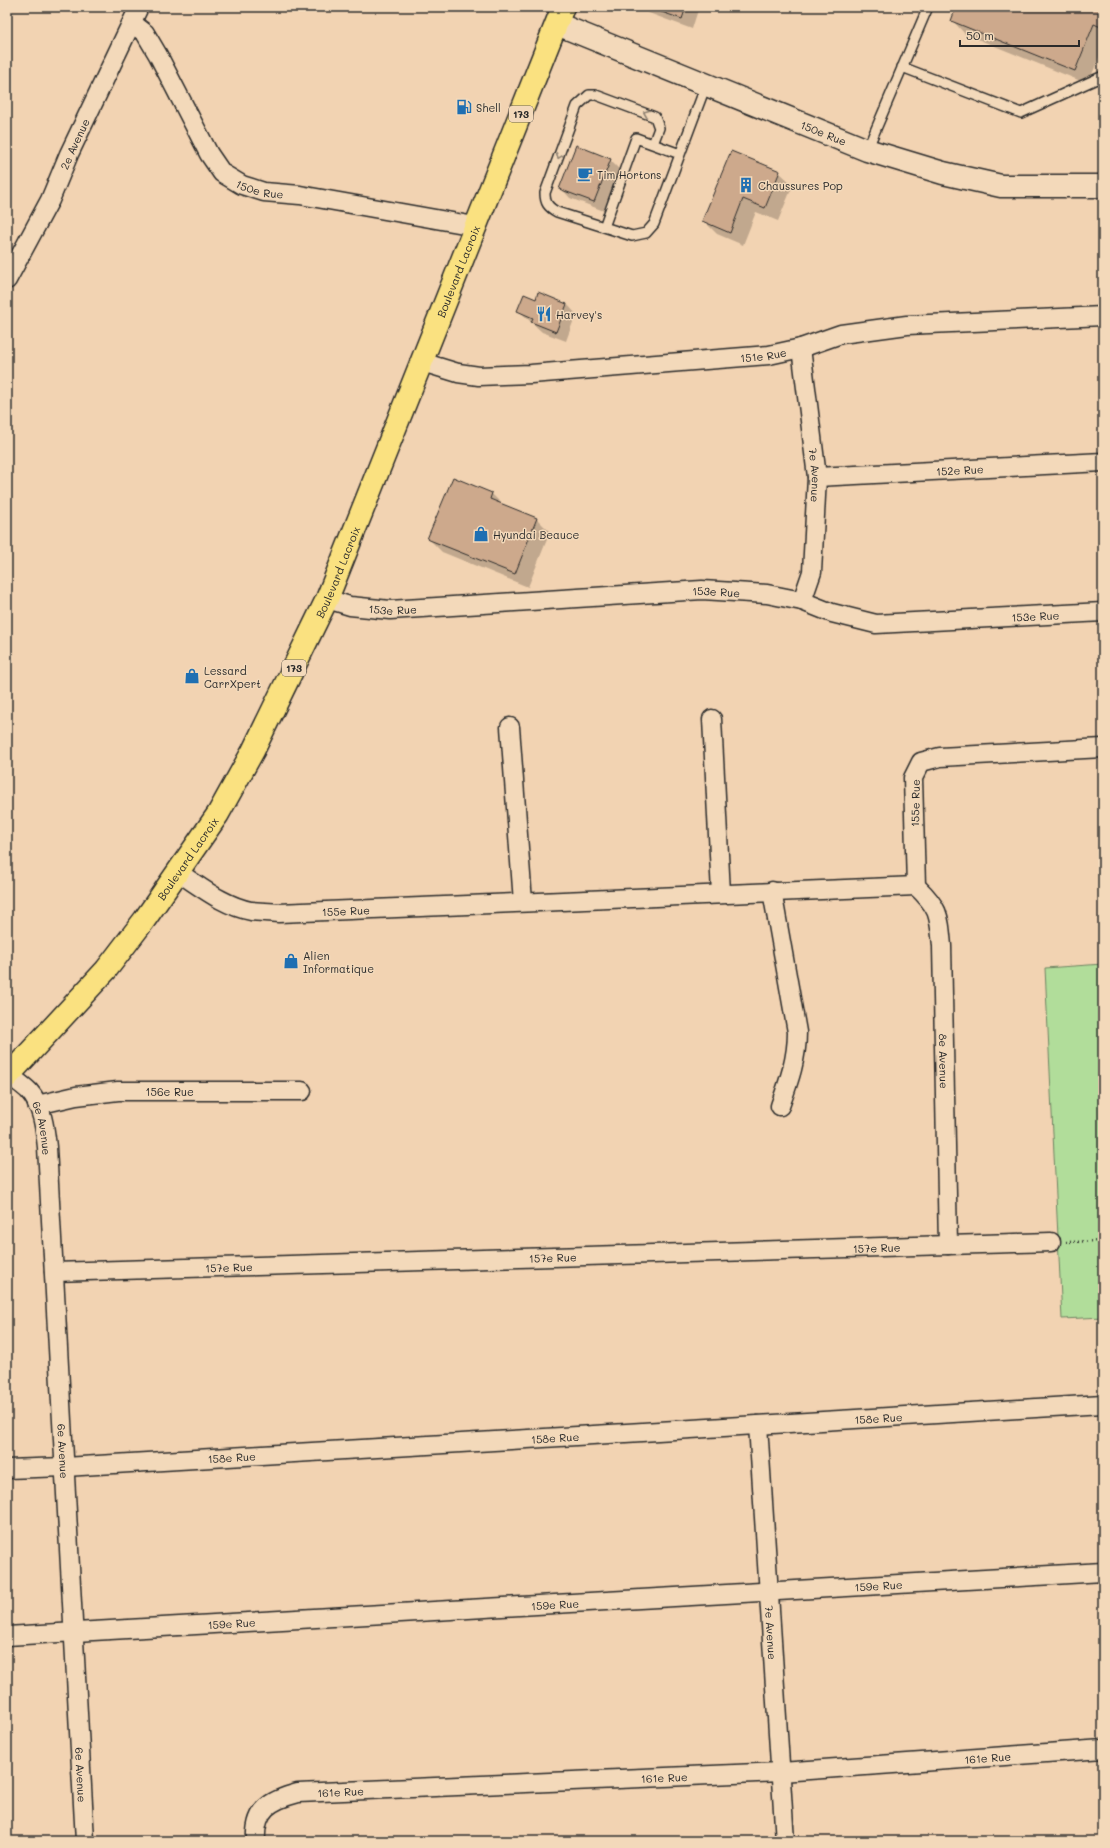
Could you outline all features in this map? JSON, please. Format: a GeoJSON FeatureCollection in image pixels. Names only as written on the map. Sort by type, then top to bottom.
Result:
{"type":"FeatureCollection","features":[{"type":"Feature","properties":{"kind":"main road","name":"Boulevard Lacroix"},"geometry":{"type":"LineString","coordinates":[[8,1076],[106,970],[178,873],[218,814],[249,757],[327,599],[560,16]]}},
{"type":"Feature","properties":{"kind":"street","name":"150e Rue"},"geometry":{"type":"LineString","coordinates":[[136,15],[209,154],[222,173],[242,185],[264,192],[300,195],[475,226]]}},
{"type":"Feature","properties":{"kind":"street","name":"2e Avenue"},"geometry":{"type":"LineString","coordinates":[[7,280],[50,200],[69,154],[136,15]]}},
{"type":"Feature","properties":{"kind":"street","name":"150e Rue"},"geometry":{"type":"LineString","coordinates":[[560,16],[706,85],[867,150],[943,174],[1001,186],[1103,186]]}},
{"type":"Feature","properties":{"kind":"street","name":"151e Rue"},"geometry":{"type":"LineString","coordinates":[[422,362],[458,373],[480,376],[531,374],[769,355],[801,348],[842,334],[907,325],[1103,316]]}},
{"type":"Feature","properties":{"kind":"street","name":"7e Avenue"},"geometry":{"type":"LineString","coordinates":[[801,348],[817,477],[812,572],[802,601]]}},
{"type":"Feature","properties":{"kind":"street","name":"152e Rue"},"geometry":{"type":"LineString","coordinates":[[817,477],[1103,462]]}},
{"type":"Feature","properties":{"kind":"street","name":"153e Rue"},"geometry":{"type":"LineString","coordinates":[[327,599],[350,606],[390,610],[702,590],[760,594],[802,601],[832,613],[876,624],[1103,612]]}},
{"type":"Feature","properties":{"kind":"street"},"geometry":{"type":"LineString","coordinates":[[712,719],[721,893]]}},
{"type":"Feature","properties":{"kind":"street"},"geometry":{"type":"LineString","coordinates":[[510,727],[523,902]]}},
{"type":"Feature","properties":{"kind":"street","name":"155e Rue"},"geometry":{"type":"LineString","coordinates":[[178,873],[221,900],[251,911],[279,913],[721,893],[916,886],[913,778],[921,762],[940,757],[1103,748]]}},
{"type":"Feature","properties":{"kind":"street","name":"8e Avenue"},"geometry":{"type":"LineString","coordinates":[[916,886],[936,906],[940,919],[942,946],[948,1245]]}},
{"type":"Feature","properties":{"kind":"street"},"geometry":{"type":"LineString","coordinates":[[772,891],[797,1032],[797,1049],[794,1066],[780,1106]]}},
{"type":"Feature","properties":{"kind":"street","name":"6e Avenue"},"geometry":{"type":"LineString","coordinates":[[8,1076],[29,1091],[37,1105],[44,1124],[47,1147],[85,1841]]}},
{"type":"Feature","properties":{"kind":"street","name":"156e Rue"},"geometry":{"type":"LineString","coordinates":[[37,1105],[76,1096],[118,1091],[302,1090]]}},
{"type":"Feature","properties":{"kind":"street","name":"157e Rue"},"geometry":{"type":"LineString","coordinates":[[54,1272],[1051,1242]]}},
{"type":"Feature","properties":{"kind":"street","name":"158e Rue"},"geometry":{"type":"LineString","coordinates":[[7,1469],[65,1467],[1103,1404]]}},
{"type":"Feature","properties":{"kind":"street","name":"7e Avenue"},"geometry":{"type":"LineString","coordinates":[[758,1425],[785,1841]]}},
{"type":"Feature","properties":{"kind":"street","name":"159e Rue"},"geometry":{"type":"LineString","coordinates":[[7,1636],[1103,1572]]}},
{"type":"Feature","properties":{"kind":"street","name":"161e Rue"},"geometry":{"type":"LineString","coordinates":[[256,1841],[255,1831],[258,1820],[272,1801],[298,1793],[781,1772],[1103,1749]]}},
{"type":"Feature","properties":{"kind":"lane"},"geometry":{"type":"LineString","coordinates":[[867,150],[928,7]]}},
{"type":"Feature","properties":{"kind":"lane"},"geometry":{"type":"LineString","coordinates":[[902,67],[1021,113],[1103,76]]}},
{"type":"Feature","properties":{"kind":"lane"},"geometry":{"type":"LineString","coordinates":[[653,144],[659,128],[655,117],[596,95],[589,95],[577,106],[545,193],[545,202],[550,208],[557,212],[632,236],[646,233],[654,224],[706,85]]}},
{"type":"Feature","properties":{"kind":"lane"},"geometry":{"type":"LineString","coordinates":[[604,227],[636,138],[680,154]]}},
{"type":"Feature","properties":{"kind":"path"},"geometry":{"type":"LineString","coordinates":[[1051,1242],[1103,1241]]}},
{"type":"Feature","properties":{"kind":"green space"},"geometry":{"type":"Polygon","coordinates":[[[1103,964],[1103,1317],[1062,1319],[1045,968],[1103,964]]]}},
{"type":"Feature","properties":{"kind":"building"},"geometry":{"type":"Polygon","coordinates":[[[647,7],[686,7],[682,19],[647,7]]]}},
{"type":"Feature","properties":{"kind":"building"},"geometry":{"type":"Polygon","coordinates":[[[956,7],[1103,7],[1103,28],[1094,24],[1075,71],[951,21],[956,7]]]}},
{"type":"Feature","properties":{"kind":"building","name":"Tim Hortons"},"geometry":{"type":"Polygon","coordinates":[[[576,145],[611,159],[594,202],[559,189],[576,145]]]}},
{"type":"Feature","properties":{"kind":"building","name":"Chaussures Pop"},"geometry":{"type":"Polygon","coordinates":[[[731,151],[780,171],[765,208],[743,199],[730,233],[702,221],[731,151]]]}},
{"type":"Feature","properties":{"kind":"building","name":"Harvey's"},"geometry":{"type":"Polygon","coordinates":[[[538,292],[567,304],[556,332],[531,322],[533,318],[517,311],[524,294],[536,299],[538,292]]]}},
{"type":"Feature","properties":{"kind":"building"},"geometry":{"type":"Polygon","coordinates":[[[453,477],[492,493],[490,499],[537,518],[515,574],[427,539],[453,477]]]}},
{"type":"Feature","properties":{"kind":"place","name":"Shell"},"geometry":{"type":"Point","coordinates":[464,107]}},
{"type":"Feature","properties":{"kind":"place","name":"Tim Hortons"},"geometry":{"type":"Point","coordinates":[585,174]}},
{"type":"Feature","properties":{"kind":"place","name":"Chaussures Pop"},"geometry":{"type":"Point","coordinates":[746,185]}},
{"type":"Feature","properties":{"kind":"place","name":"Harvey's"},"geometry":{"type":"Point","coordinates":[544,314]}},
{"type":"Feature","properties":{"kind":"place","name":"Hyundai Beauce"},"geometry":{"type":"Point","coordinates":[481,534]}},
{"type":"Feature","properties":{"kind":"place","name":"Lessard CarrXpert"},"geometry":{"type":"Point","coordinates":[192,676]}},
{"type":"Feature","properties":{"kind":"place","name":"Alien Informatique"},"geometry":{"type":"Point","coordinates":[291,961]}}]}
